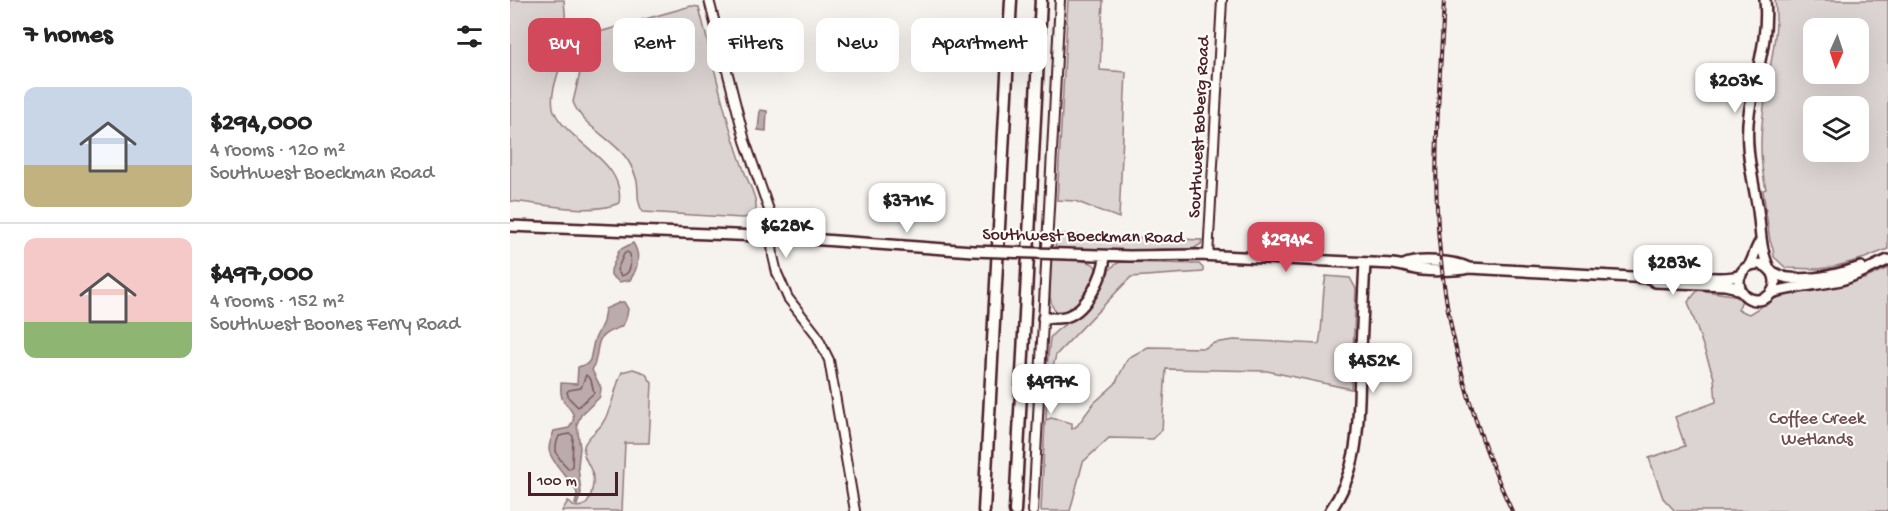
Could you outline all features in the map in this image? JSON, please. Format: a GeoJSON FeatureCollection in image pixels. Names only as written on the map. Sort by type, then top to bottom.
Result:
{"type":"FeatureCollection","features":[{"type":"Feature","properties":{"kind":"highway"},"geometry":{"type":"LineString","coordinates":[[984,511],[1011,0]]}},
{"type":"Feature","properties":{"kind":"highway"},"geometry":{"type":"LineString","coordinates":[[1015,511],[1041,0]]}},
{"type":"Feature","properties":{"kind":"main road"},"geometry":{"type":"LineString","coordinates":[[1760,242],[1739,282],[1743,293],[1757,300],[1771,293],[1775,282],[1760,242],[1758,212],[1746,141],[1751,102],[1766,31],[1765,0]]}},
{"type":"Feature","properties":{"kind":"main road","name":"Southwest Boeckman Road"},"geometry":{"type":"LineString","coordinates":[[510,226],[772,237],[972,251],[1105,256],[1208,256],[1404,265],[1411,261],[1460,263],[1469,268],[1650,278],[1664,275],[1722,277],[1741,275]]}},
{"type":"Feature","properties":{"kind":"main road"},"geometry":{"type":"LineString","coordinates":[[1044,318],[1065,317],[1080,307],[1100,281],[1105,256]]}},
{"type":"Feature","properties":{"kind":"main road"},"geometry":{"type":"LineString","coordinates":[[1771,293],[1838,280],[1864,272],[1867,268],[1888,260]]}},
{"type":"Feature","properties":{"kind":"main road"},"geometry":{"type":"LineString","coordinates":[[1329,511],[1347,480],[1356,446],[1365,263]]}},
{"type":"Feature","properties":{"kind":"main road"},"geometry":{"type":"LineString","coordinates":[[1749,266],[1760,265],[1785,278],[1797,279],[1867,268]]}},
{"type":"Feature","properties":{"kind":"main road","name":"Southwest Boeckman Road"},"geometry":{"type":"LineString","coordinates":[[1650,278],[1655,282],[1725,285],[1734,287],[1743,293]]}},
{"type":"Feature","properties":{"kind":"street"},"geometry":{"type":"LineString","coordinates":[[709,0],[748,152],[769,206],[775,266],[781,285],[798,313],[819,338],[829,360],[855,511]]}},
{"type":"Feature","properties":{"kind":"street"},"geometry":{"type":"LineString","coordinates":[[1034,511],[1060,0]]}},
{"type":"Feature","properties":{"kind":"street","name":"Southwest Boberg Road"},"geometry":{"type":"LineString","coordinates":[[1208,256],[1222,0]]}},
{"type":"Feature","properties":{"kind":"green space"},"geometry":{"type":"Polygon","coordinates":[[[510,0],[564,0],[565,18],[528,18],[528,72],[558,72],[552,98],[554,111],[571,133],[614,175],[619,188],[619,203],[608,207],[581,209],[510,201],[510,0]]]}},
{"type":"Feature","properties":{"kind":"green space"},"geometry":{"type":"Polygon","coordinates":[[[1068,0],[1103,0],[1100,70],[1126,72],[1119,218],[1075,201],[1057,200],[1068,0]]]}},
{"type":"Feature","properties":{"kind":"green space"},"geometry":{"type":"Polygon","coordinates":[[[1775,0],[1888,0],[1888,249],[1865,258],[1818,269],[1786,268],[1774,257],[1763,190],[1766,189],[1761,144],[1776,18],[1775,0]]]}},
{"type":"Feature","properties":{"kind":"green space"},"geometry":{"type":"Polygon","coordinates":[[[691,6],[699,7],[707,39],[707,72],[715,72],[731,132],[755,200],[754,216],[743,218],[643,212],[639,201],[637,181],[627,159],[584,119],[573,102],[580,72],[601,72],[601,32],[613,28],[613,72],[695,72],[695,18],[649,18],[691,6]]]}},
{"type":"Feature","properties":{"kind":"green space"},"geometry":{"type":"Polygon","coordinates":[[[1056,234],[1202,240],[1201,244],[1193,249],[1134,251],[1055,249],[1056,234]]]}},
{"type":"Feature","properties":{"kind":"green space"},"geometry":{"type":"Polygon","coordinates":[[[1051,259],[1089,262],[1096,269],[1093,284],[1087,293],[1080,301],[1064,311],[1056,311],[1052,306],[1050,297],[1051,259]]]}},
{"type":"Feature","properties":{"kind":"green space"},"geometry":{"type":"Polygon","coordinates":[[[1121,262],[1199,264],[1203,272],[1131,277],[1056,355],[1047,390],[1046,420],[1051,418],[1072,423],[1072,429],[1077,426],[1094,403],[1115,384],[1128,358],[1148,347],[1205,348],[1214,343],[1234,340],[1319,344],[1326,276],[1350,278],[1356,289],[1351,389],[1267,371],[1166,369],[1162,430],[1153,439],[1109,438],[1083,462],[1070,511],[1041,511],[1045,421],[1041,423],[1050,338],[1083,311],[1102,287],[1112,267],[1121,262]]]}},
{"type":"Feature","properties":{"kind":"green space","name":"Coffee Creek Wetlands"},"geometry":{"type":"Polygon","coordinates":[[[1888,268],[1888,511],[1675,511],[1663,498],[1649,458],[1685,446],[1675,417],[1716,402],[1714,378],[1688,302],[1698,290],[1733,295],[1742,300],[1738,310],[1749,314],[1780,295],[1864,279],[1888,268]]]}},
{"type":"Feature","properties":{"kind":"green space"},"geometry":{"type":"Polygon","coordinates":[[[633,369],[645,373],[652,383],[649,443],[625,443],[622,511],[562,511],[568,501],[573,506],[583,506],[589,499],[593,477],[584,454],[584,446],[587,439],[606,418],[622,372],[633,369]]]}},
{"type":"Feature","properties":{"kind":"water"},"geometry":{"type":"Polygon","coordinates":[[[760,110],[767,111],[766,131],[758,130],[760,110]]]}},
{"type":"Feature","properties":{"kind":"water"},"geometry":{"type":"Polygon","coordinates":[[[633,243],[638,257],[635,271],[630,280],[619,282],[611,275],[611,270],[619,250],[633,243]]]}},
{"type":"Feature","properties":{"kind":"water"},"geometry":{"type":"Polygon","coordinates":[[[624,302],[628,309],[624,323],[601,338],[592,370],[601,388],[600,397],[581,415],[577,424],[581,493],[577,505],[575,504],[576,490],[550,455],[549,449],[554,431],[569,428],[574,418],[572,411],[562,398],[561,383],[577,384],[578,367],[587,364],[590,360],[605,309],[624,302]]]}},
{"type":"Feature","properties":{"kind":"railway"},"geometry":{"type":"LineString","coordinates":[[1444,0],[1436,183],[1444,287],[1470,402],[1482,439],[1512,511]]}}]}
